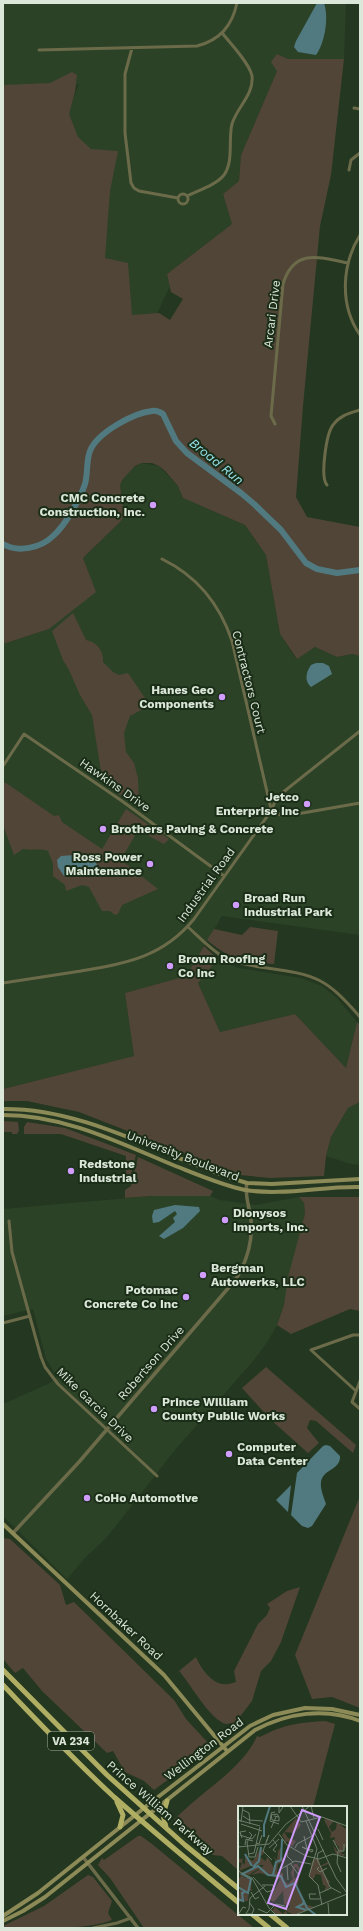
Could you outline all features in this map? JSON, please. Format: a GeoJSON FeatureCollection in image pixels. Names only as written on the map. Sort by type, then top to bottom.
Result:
{"type":"FeatureCollection","features":[{"type":"Feature","properties":{"kind":"highway","name":"Prince William Parkway"},"geometry":{"type":"LineString","coordinates":[[3,1670],[70,1740],[143,1808],[238,1888]]}},
{"type":"Feature","properties":{"kind":"highway","name":"Prince William Parkway"},"geometry":{"type":"LineString","coordinates":[[3,1685],[56,1741],[113,1796],[238,1902]]}},
{"type":"Feature","properties":{"kind":"highway"},"geometry":{"type":"LineString","coordinates":[[113,1796],[122,1811],[123,1819],[120,1827]]}},
{"type":"Feature","properties":{"kind":"highway"},"geometry":{"type":"LineString","coordinates":[[167,1801],[163,1815],[168,1830]]}},
{"type":"Feature","properties":{"kind":"highway"},"geometry":{"type":"LineString","coordinates":[[253,1915],[269,1928]]}},
{"type":"Feature","properties":{"kind":"highway"},"geometry":{"type":"LineString","coordinates":[[271,1915],[287,1928]]}},
{"type":"Feature","properties":{"kind":"main road","name":"University Boulevard"},"geometry":{"type":"LineString","coordinates":[[3,1108],[45,1112],[78,1119],[247,1183],[286,1183],[360,1179]]}},
{"type":"Feature","properties":{"kind":"main road","name":"University Boulevard"},"geometry":{"type":"LineString","coordinates":[[3,1115],[46,1119],[81,1128],[187,1171],[245,1190],[282,1191],[360,1187]]}},
{"type":"Feature","properties":{"kind":"main road","name":"Hornbaker Road"},"geometry":{"type":"LineString","coordinates":[[3,1524],[164,1676],[227,1751]]}},
{"type":"Feature","properties":{"kind":"main road","name":"Wellington Road"},"geometry":{"type":"LineString","coordinates":[[3,1916],[38,1893],[143,1808],[250,1726],[282,1712],[306,1708],[324,1708],[360,1715]]}},
{"type":"Feature","properties":{"kind":"main road","name":"Wellington Road"},"geometry":{"type":"LineString","coordinates":[[3,1921],[34,1904],[88,1864],[255,1730],[291,1716],[312,1713],[329,1713],[352,1717],[360,1721]]}},
{"type":"Feature","properties":{"kind":"street"},"geometry":{"type":"LineString","coordinates":[[39,50],[197,46],[211,42],[223,34],[232,18],[237,3]]}},
{"type":"Feature","properties":{"kind":"street"},"geometry":{"type":"LineString","coordinates":[[178,198],[182,194],[187,196],[217,181],[225,172],[228,165],[233,123],[251,87],[252,77],[250,70],[223,34]]}},
{"type":"Feature","properties":{"kind":"street"},"geometry":{"type":"LineString","coordinates":[[132,48],[125,74],[125,133],[131,183],[134,188],[139,191],[178,198]]}},
{"type":"Feature","properties":{"kind":"street"},"geometry":{"type":"LineString","coordinates":[[354,108],[360,109]]}},
{"type":"Feature","properties":{"kind":"street"},"geometry":{"type":"LineString","coordinates":[[349,170],[351,160],[360,154]]}},
{"type":"Feature","properties":{"kind":"street"},"geometry":{"type":"LineString","coordinates":[[178,198],[179,202],[183,204],[187,201],[187,196]]}},
{"type":"Feature","properties":{"kind":"street"},"geometry":{"type":"LineString","coordinates":[[360,234],[348,263],[345,286],[347,303],[353,322],[360,335]]}},
{"type":"Feature","properties":{"kind":"street","name":"Arcari Drive"},"geometry":{"type":"LineString","coordinates":[[275,424],[271,416],[281,299],[285,276],[296,262],[312,256],[348,263]]}},
{"type":"Feature","properties":{"kind":"street"},"geometry":{"type":"LineString","coordinates":[[327,485],[324,479],[327,440],[330,430],[335,422],[342,416],[360,410]]}},
{"type":"Feature","properties":{"kind":"street","name":"Contractors Court"},"geometry":{"type":"LineString","coordinates":[[162,559],[180,569],[202,588],[212,600],[225,624],[232,641],[271,810]]}},
{"type":"Feature","properties":{"kind":"street","name":"Industrial Road"},"geometry":{"type":"LineString","coordinates":[[3,983],[132,961],[165,946],[188,927],[271,810],[279,795],[360,731]]}},
{"type":"Feature","properties":{"kind":"street","name":"Hawkins Drive"},"geometry":{"type":"LineString","coordinates":[[3,766],[24,734],[122,801],[224,876]]}},
{"type":"Feature","properties":{"kind":"street"},"geometry":{"type":"LineString","coordinates":[[271,810],[281,815],[291,815],[360,803]]}},
{"type":"Feature","properties":{"kind":"street"},"geometry":{"type":"LineString","coordinates":[[188,927],[211,948],[234,961],[296,972],[323,982],[341,996],[360,1017]]}},
{"type":"Feature","properties":{"kind":"street","name":"Robertson Drive"},"geometry":{"type":"LineString","coordinates":[[13,1533],[44,1502],[236,1279],[243,1268],[250,1248],[251,1220],[245,1190],[247,1183]]}},
{"type":"Feature","properties":{"kind":"street","name":"Mike Garcia Drive"},"geometry":{"type":"LineString","coordinates":[[9,1221],[12,1252],[41,1357],[50,1375],[106,1430],[157,1476]]}},
{"type":"Feature","properties":{"kind":"street"},"geometry":{"type":"LineString","coordinates":[[3,1324],[30,1316]]}},
{"type":"Feature","properties":{"kind":"street"},"geometry":{"type":"LineString","coordinates":[[356,1391],[311,1350],[353,1335],[360,1335]]}},
{"type":"Feature","properties":{"kind":"street"},"geometry":{"type":"LineString","coordinates":[[360,1381],[352,1402],[360,1409]]}},
{"type":"Feature","properties":{"kind":"street"},"geometry":{"type":"LineString","coordinates":[[83,1857],[138,1928]]}},
{"type":"Feature","properties":{"kind":"street"},"geometry":{"type":"LineString","coordinates":[[93,1928],[117,1923],[131,1918]]}},
{"type":"Feature","properties":{"kind":"shaded area"},"geometry":{"type":"Polygon","coordinates":[[[3,3],[346,3],[344,59],[288,59],[277,54],[277,71],[241,155],[239,181],[223,194],[232,224],[167,274],[170,286],[152,324],[119,327],[92,267],[66,118],[79,84],[52,93],[3,94],[3,3]]]}},
{"type":"Feature","properties":{"kind":"shaded area"},"geometry":{"type":"Polygon","coordinates":[[[277,54],[288,59],[344,59],[331,175],[320,226],[296,497],[307,517],[360,527],[360,656],[352,654],[337,657],[315,647],[297,659],[280,634],[266,555],[245,525],[183,498],[178,486],[165,471],[152,463],[142,463],[135,466],[123,479],[120,485],[124,516],[120,522],[83,558],[96,592],[49,629],[3,644],[3,85],[50,83],[72,72],[77,75],[75,92],[69,114],[78,137],[91,149],[118,151],[110,191],[105,258],[128,263],[132,315],[159,313],[170,320],[183,299],[171,292],[167,274],[232,224],[223,194],[239,181],[241,155],[277,71],[271,62],[277,54]]]}},
{"type":"Feature","properties":{"kind":"shaded area","name":"Broad Run Industrial Park"},"geometry":{"type":"Polygon","coordinates":[[[142,463],[159,466],[178,486],[183,498],[245,525],[266,555],[280,634],[296,659],[315,647],[337,657],[352,654],[360,656],[360,935],[222,916],[186,976],[125,993],[134,1056],[3,1089],[3,644],[49,629],[83,558],[120,522],[124,516],[120,485],[128,471],[142,463]]]}},
{"type":"Feature","properties":{"kind":"shaded area"},"geometry":{"type":"Polygon","coordinates":[[[73,613],[86,640],[96,645],[101,651],[103,662],[113,672],[119,675],[128,673],[147,701],[145,708],[130,716],[124,733],[126,752],[134,763],[138,778],[139,807],[103,784],[92,715],[80,695],[63,660],[52,631],[73,613]]]}},
{"type":"Feature","properties":{"kind":"shaded area"},"geometry":{"type":"Polygon","coordinates":[[[3,783],[6,783],[54,816],[59,815],[62,822],[102,849],[126,809],[169,839],[164,844],[138,830],[121,860],[158,889],[122,905],[118,914],[115,915],[110,911],[102,911],[89,887],[82,885],[66,891],[65,885],[53,876],[53,864],[48,851],[23,849],[14,855],[3,825],[3,783]]]}},
{"type":"Feature","properties":{"kind":"shaded area"},"geometry":{"type":"Polygon","coordinates":[[[250,927],[278,931],[274,964],[238,959],[224,952],[207,940],[214,929],[242,935],[250,927]]]}},
{"type":"Feature","properties":{"kind":"shaded area"},"geometry":{"type":"Polygon","coordinates":[[[204,946],[218,959],[198,983],[220,1032],[295,1014],[346,1068],[357,1022],[360,1025],[360,1102],[348,1108],[331,1137],[326,1156],[324,1176],[270,1178],[240,1175],[79,1112],[27,1101],[3,1101],[3,1089],[134,1056],[125,993],[186,976],[204,946]]]}},
{"type":"Feature","properties":{"kind":"shaded area"},"geometry":{"type":"Polygon","coordinates":[[[218,959],[238,968],[301,978],[322,986],[337,998],[357,1022],[346,1068],[295,1014],[220,1032],[198,983],[218,959]]]}},
{"type":"Feature","properties":{"kind":"shaded area"},"geometry":{"type":"Polygon","coordinates":[[[360,1102],[360,1165],[351,1164],[326,1156],[331,1137],[348,1108],[360,1102]]]}},
{"type":"Feature","properties":{"kind":"shaded area"},"geometry":{"type":"Polygon","coordinates":[[[3,1121],[18,1122],[19,1130],[17,1134],[12,1134],[12,1132],[3,1132],[3,1121]]]}},
{"type":"Feature","properties":{"kind":"shaded area"},"geometry":{"type":"Polygon","coordinates":[[[27,1122],[65,1128],[136,1155],[129,1182],[126,1182],[126,1156],[61,1134],[24,1134],[24,1127],[27,1122]]]}},
{"type":"Feature","properties":{"kind":"shaded area"},"geometry":{"type":"Polygon","coordinates":[[[138,1157],[213,1191],[210,1196],[151,1196],[125,1198],[125,1190],[131,1186],[138,1157]]]}},
{"type":"Feature","properties":{"kind":"shaded area"},"geometry":{"type":"Polygon","coordinates":[[[208,1195],[220,1200],[256,1205],[299,1197],[304,1203],[305,1214],[284,1305],[277,1325],[268,1341],[254,1360],[175,1450],[108,1536],[85,1558],[67,1579],[3,1516],[3,1404],[50,1383],[57,1377],[46,1359],[33,1309],[3,1316],[3,1209],[151,1196],[208,1195]]]}},
{"type":"Feature","properties":{"kind":"shaded area"},"geometry":{"type":"Polygon","coordinates":[[[299,1197],[360,1197],[360,1311],[350,1309],[291,1334],[277,1325],[284,1305],[288,1277],[305,1214],[304,1203],[299,1197]]]}},
{"type":"Feature","properties":{"kind":"shaded area"},"geometry":{"type":"Polygon","coordinates":[[[266,1367],[356,1445],[353,1453],[316,1421],[310,1420],[307,1428],[319,1443],[308,1453],[271,1420],[242,1388],[266,1367]]]}},
{"type":"Feature","properties":{"kind":"shaded area"},"geometry":{"type":"Polygon","coordinates":[[[360,1496],[360,1708],[332,1697],[312,1699],[295,1655],[360,1496]]]}},
{"type":"Feature","properties":{"kind":"shaded area"},"geometry":{"type":"Polygon","coordinates":[[[3,1538],[10,1539],[60,1585],[66,1605],[74,1602],[174,1700],[186,1719],[210,1745],[192,1762],[154,1790],[144,1781],[125,1772],[113,1751],[107,1753],[42,1691],[23,1668],[15,1673],[3,1659],[3,1538]]]}},
{"type":"Feature","properties":{"kind":"shaded area"},"geometry":{"type":"Polygon","coordinates":[[[300,1587],[281,1642],[271,1661],[261,1671],[252,1701],[235,1723],[226,1724],[220,1721],[207,1709],[179,1671],[196,1657],[203,1670],[214,1681],[225,1684],[236,1682],[234,1671],[258,1624],[267,1615],[270,1608],[267,1604],[287,1591],[300,1587]]]}},
{"type":"Feature","properties":{"kind":"shaded area"},"geometry":{"type":"Polygon","coordinates":[[[325,1721],[335,1724],[313,1806],[238,1806],[238,1870],[222,1856],[213,1855],[174,1820],[242,1759],[257,1736],[260,1737],[277,1729],[291,1725],[325,1721]]]}},
{"type":"Feature","properties":{"kind":"shaded area"},"geometry":{"type":"Polygon","coordinates":[[[138,1836],[141,1836],[254,1928],[144,1928],[110,1878],[98,1865],[102,1858],[104,1860],[138,1836]]]}},
{"type":"Feature","properties":{"kind":"shaded area"},"geometry":{"type":"Polygon","coordinates":[[[88,1875],[93,1877],[112,1901],[108,1913],[112,1920],[101,1924],[88,1926],[3,1928],[3,1926],[44,1906],[88,1875]]]}},
{"type":"Feature","properties":{"kind":"water"},"geometry":{"type":"Polygon","coordinates":[[[317,3],[324,3],[326,15],[322,44],[316,55],[298,52],[294,47],[296,41],[317,3]]]}},
{"type":"Feature","properties":{"kind":"water"},"geometry":{"type":"Polygon","coordinates":[[[323,663],[329,666],[332,674],[311,687],[307,682],[307,673],[311,665],[323,663]]]}},
{"type":"Feature","properties":{"kind":"water"},"geometry":{"type":"Polygon","coordinates":[[[88,854],[97,865],[90,871],[77,875],[64,876],[58,867],[57,860],[61,856],[88,854]]]}},
{"type":"Feature","properties":{"kind":"water"},"geometry":{"type":"Polygon","coordinates":[[[175,1205],[199,1207],[200,1211],[183,1228],[164,1239],[159,1236],[175,1222],[173,1218],[177,1214],[175,1211],[159,1222],[153,1223],[152,1216],[154,1210],[175,1205]]]}},
{"type":"Feature","properties":{"kind":"water"},"geometry":{"type":"Polygon","coordinates":[[[323,1446],[330,1446],[340,1456],[340,1461],[322,1478],[321,1488],[326,1504],[312,1526],[308,1528],[302,1526],[291,1515],[297,1473],[323,1446]]]}},
{"type":"Feature","properties":{"kind":"water"},"geometry":{"type":"Polygon","coordinates":[[[291,1485],[288,1512],[276,1500],[291,1485]]]}},
{"type":"Feature","properties":{"kind":"waterway","name":"Broad Run"},"geometry":{"type":"LineString","coordinates":[[3,544],[15,548],[29,548],[42,544],[58,532],[83,490],[86,480],[87,463],[90,451],[94,444],[100,437],[116,425],[135,416],[155,411],[163,414],[176,441],[187,453],[254,504],[281,530],[306,563],[317,569],[337,573],[360,570]]}},
{"type":"Feature","properties":{"kind":"place","name":"CMC Concrete Construction, Inc."},"geometry":{"type":"Point","coordinates":[153,505]}},
{"type":"Feature","properties":{"kind":"place","name":"Hanes Geo Components"},"geometry":{"type":"Point","coordinates":[222,697]}},
{"type":"Feature","properties":{"kind":"place","name":"Jetco Enterprise Inc"},"geometry":{"type":"Point","coordinates":[307,804]}},
{"type":"Feature","properties":{"kind":"place","name":"Brothers Paving & Concrete"},"geometry":{"type":"Point","coordinates":[103,829]}},
{"type":"Feature","properties":{"kind":"place","name":"Ross Power Maintenance"},"geometry":{"type":"Point","coordinates":[150,864]}},
{"type":"Feature","properties":{"kind":"place","name":"Broad Run Industrial Park"},"geometry":{"type":"Point","coordinates":[236,905]}},
{"type":"Feature","properties":{"kind":"place","name":"Brown Roofing Co Inc"},"geometry":{"type":"Point","coordinates":[170,966]}},
{"type":"Feature","properties":{"kind":"place","name":"Redstone Industrial"},"geometry":{"type":"Point","coordinates":[71,1171]}},
{"type":"Feature","properties":{"kind":"place","name":"Dionysos Imports, Inc."},"geometry":{"type":"Point","coordinates":[225,1220]}},
{"type":"Feature","properties":{"kind":"place","name":"Bergman Autowerks, LLC"},"geometry":{"type":"Point","coordinates":[203,1275]}},
{"type":"Feature","properties":{"kind":"place","name":"Potomac Concrete Co Inc"},"geometry":{"type":"Point","coordinates":[186,1297]}},
{"type":"Feature","properties":{"kind":"place","name":"Prince William County Public Works"},"geometry":{"type":"Point","coordinates":[154,1409]}},
{"type":"Feature","properties":{"kind":"place","name":"Computer Data Center"},"geometry":{"type":"Point","coordinates":[229,1454]}},
{"type":"Feature","properties":{"kind":"place","name":"CoHo Automotive"},"geometry":{"type":"Point","coordinates":[87,1498]}}]}
